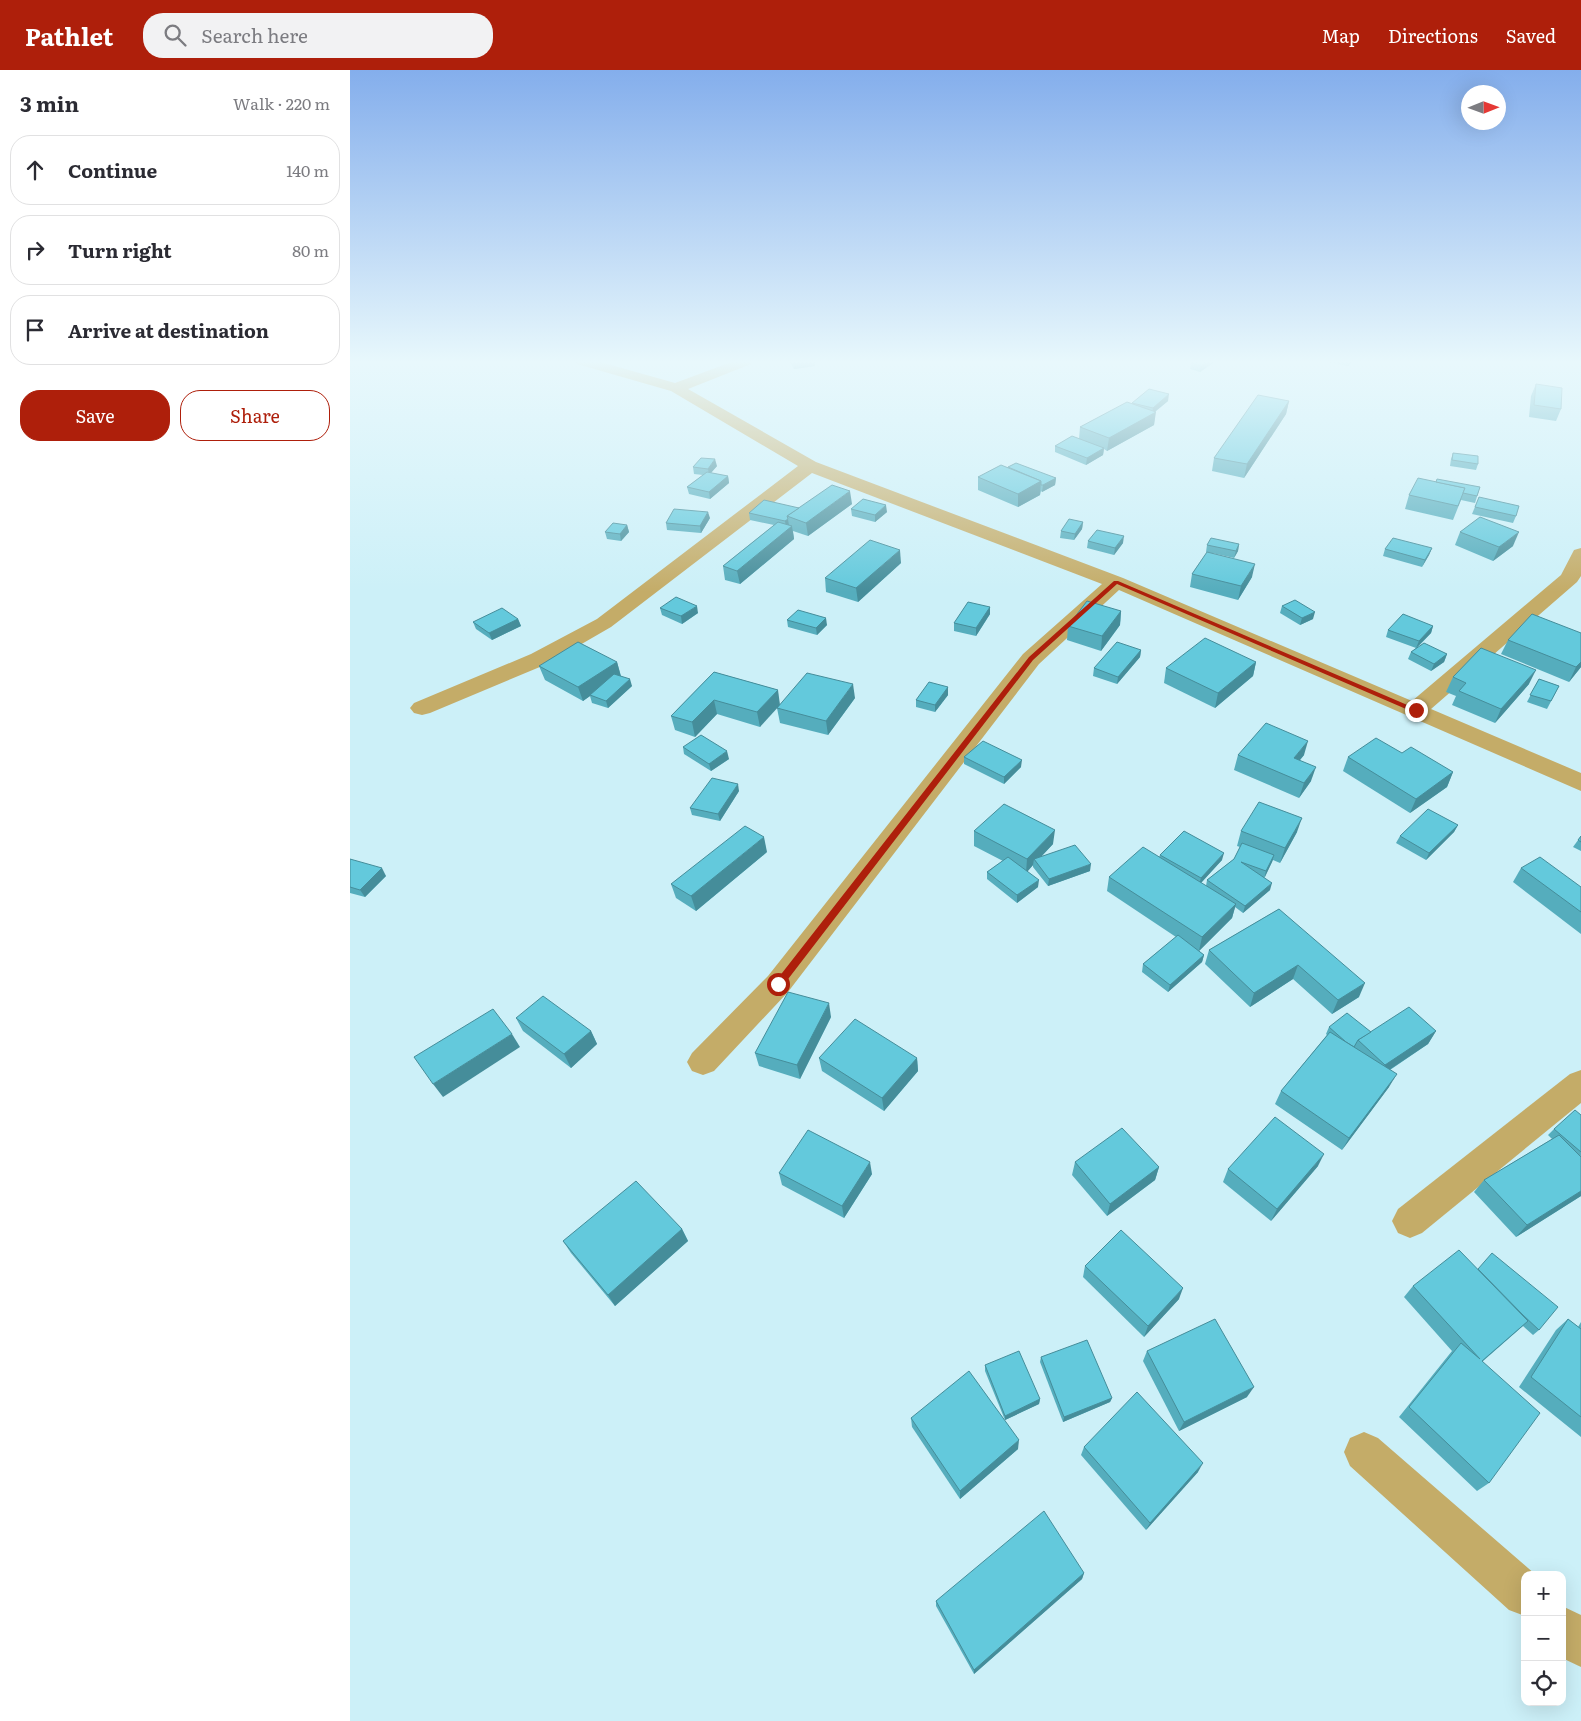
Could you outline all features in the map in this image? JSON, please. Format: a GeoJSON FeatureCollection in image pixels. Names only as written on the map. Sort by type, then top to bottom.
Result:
{"type":"FeatureCollection","features":[{"type":"Feature","properties":{"kind":"street"},"geometry":{"type":"LineString","coordinates":[[762,438],[810,466],[1116,582],[1416,710],[1581,783]]}},
{"type":"Feature","properties":{"kind":"street"},"geometry":{"type":"LineString","coordinates":[[422,708],[539,659],[604,623],[810,466]]}},
{"type":"Feature","properties":{"kind":"street"},"geometry":{"type":"LineString","coordinates":[[1416,710],[1570,578],[1581,554]]}},
{"type":"Feature","properties":{"kind":"street"},"geometry":{"type":"LineString","coordinates":[[703,1062],[778,984],[1031,658],[1116,582]]}},
{"type":"Feature","properties":{"kind":"street"},"geometry":{"type":"LineString","coordinates":[[1410,1220],[1581,1084]]}},
{"type":"Feature","properties":{"kind":"street"},"geometry":{"type":"LineString","coordinates":[[1364,1452],[1521,1590]]}},
{"type":"Feature","properties":{"kind":"street"},"geometry":{"type":"LineString","coordinates":[[1566,1631],[1581,1644]]}},
{"type":"Feature","properties":{"kind":"building"},"geometry":{"type":"Polygon","coordinates":[[[1069,438],[1077,438],[1104,448],[1087,458],[1055,446],[1069,438]]]}},
{"type":"Feature","properties":{"kind":"building"},"geometry":{"type":"Polygon","coordinates":[[[1228,438],[1264,438],[1247,464],[1214,458],[1228,438]]]}},
{"type":"Feature","properties":{"kind":"building"},"geometry":{"type":"Polygon","coordinates":[[[1453,453],[1478,456],[1478,464],[1452,460],[1453,453]]]}},
{"type":"Feature","properties":{"kind":"building"},"geometry":{"type":"Polygon","coordinates":[[[701,458],[715,459],[708,469],[693,467],[701,458]]]}},
{"type":"Feature","properties":{"kind":"building"},"geometry":{"type":"Polygon","coordinates":[[[1016,463],[1056,478],[1041,485],[1041,481],[1008,467],[1016,463]]]}},
{"type":"Feature","properties":{"kind":"building"},"geometry":{"type":"Polygon","coordinates":[[[1001,465],[1041,481],[1018,494],[978,477],[1001,465]]]}},
{"type":"Feature","properties":{"kind":"building"},"geometry":{"type":"Polygon","coordinates":[[[707,472],[728,476],[709,492],[687,487],[707,472]]]}},
{"type":"Feature","properties":{"kind":"building"},"geometry":{"type":"Polygon","coordinates":[[[1418,478],[1465,488],[1458,506],[1409,495],[1418,478]]]}},
{"type":"Feature","properties":{"kind":"building"},"geometry":{"type":"Polygon","coordinates":[[[1437,479],[1480,487],[1477,496],[1463,493],[1465,488],[1436,482],[1437,479]]]}},
{"type":"Feature","properties":{"kind":"building"},"geometry":{"type":"Polygon","coordinates":[[[832,485],[850,491],[806,523],[787,516],[832,485]]]}},
{"type":"Feature","properties":{"kind":"building"},"geometry":{"type":"Polygon","coordinates":[[[1479,497],[1519,506],[1516,516],[1475,507],[1479,497]]]}},
{"type":"Feature","properties":{"kind":"building"},"geometry":{"type":"Polygon","coordinates":[[[863,499],[886,505],[875,515],[851,509],[863,499]]]}},
{"type":"Feature","properties":{"kind":"building"},"geometry":{"type":"Polygon","coordinates":[[[764,500],[799,508],[787,516],[788,519],[785,521],[749,513],[764,500]]]}},
{"type":"Feature","properties":{"kind":"building"},"geometry":{"type":"Polygon","coordinates":[[[674,509],[708,512],[700,526],[666,523],[674,509]]]}},
{"type":"Feature","properties":{"kind":"building"},"geometry":{"type":"Polygon","coordinates":[[[1480,517],[1519,532],[1499,547],[1460,532],[1480,517]]]}},
{"type":"Feature","properties":{"kind":"building"},"geometry":{"type":"Polygon","coordinates":[[[1069,519],[1083,522],[1075,534],[1061,531],[1069,519]]]}},
{"type":"Feature","properties":{"kind":"building"},"geometry":{"type":"Polygon","coordinates":[[[778,522],[792,526],[737,571],[723,566],[778,522]]]}},
{"type":"Feature","properties":{"kind":"building"},"geometry":{"type":"Polygon","coordinates":[[[613,523],[627,525],[620,534],[605,532],[613,523]]]}},
{"type":"Feature","properties":{"kind":"building"},"geometry":{"type":"Polygon","coordinates":[[[1097,530],[1124,536],[1115,548],[1088,541],[1097,530]]]}},
{"type":"Feature","properties":{"kind":"building"},"geometry":{"type":"Polygon","coordinates":[[[1211,538],[1239,544],[1236,551],[1207,545],[1211,538]]]}},
{"type":"Feature","properties":{"kind":"building"},"geometry":{"type":"Polygon","coordinates":[[[1393,538],[1432,548],[1425,560],[1385,549],[1393,538]]]}},
{"type":"Feature","properties":{"kind":"building"},"geometry":{"type":"Polygon","coordinates":[[[870,540],[900,550],[856,588],[825,578],[870,540]]]}},
{"type":"Feature","properties":{"kind":"building"},"geometry":{"type":"Polygon","coordinates":[[[1207,552],[1255,564],[1241,586],[1192,574],[1207,552]]]}},
{"type":"Feature","properties":{"kind":"building"},"geometry":{"type":"Polygon","coordinates":[[[676,597],[697,606],[681,616],[660,608],[676,597]]]}},
{"type":"Feature","properties":{"kind":"building"},"geometry":{"type":"Polygon","coordinates":[[[1295,600],[1315,612],[1302,618],[1282,606],[1295,600]]]}},
{"type":"Feature","properties":{"kind":"building"},"geometry":{"type":"Polygon","coordinates":[[[1087,601],[1121,611],[1102,636],[1068,626],[1087,601]]]}},
{"type":"Feature","properties":{"kind":"building"},"geometry":{"type":"Polygon","coordinates":[[[968,602],[990,607],[976,628],[954,623],[968,602]]]}},
{"type":"Feature","properties":{"kind":"building"},"geometry":{"type":"Polygon","coordinates":[[[502,608],[518,619],[489,633],[473,622],[502,608]]]}},
{"type":"Feature","properties":{"kind":"building"},"geometry":{"type":"Polygon","coordinates":[[[798,610],[826,618],[816,628],[787,620],[798,610]]]}},
{"type":"Feature","properties":{"kind":"building"},"geometry":{"type":"Polygon","coordinates":[[[1403,614],[1433,626],[1419,641],[1388,630],[1403,614]]]}},
{"type":"Feature","properties":{"kind":"building"},"geometry":{"type":"Polygon","coordinates":[[[1532,614],[1581,633],[1581,662],[1576,667],[1508,640],[1532,614]]]}},
{"type":"Feature","properties":{"kind":"building"},"geometry":{"type":"Polygon","coordinates":[[[1205,638],[1256,662],[1218,693],[1166,668],[1205,638]]]}},
{"type":"Feature","properties":{"kind":"building"},"geometry":{"type":"Polygon","coordinates":[[[578,642],[617,662],[578,687],[539,666],[578,642]]]}},
{"type":"Feature","properties":{"kind":"building"},"geometry":{"type":"Polygon","coordinates":[[[1117,642],[1141,650],[1118,677],[1094,668],[1117,642]]]}},
{"type":"Feature","properties":{"kind":"building"},"geometry":{"type":"Polygon","coordinates":[[[1424,643],[1447,654],[1434,664],[1411,652],[1424,643]]]}},
{"type":"Feature","properties":{"kind":"building"},"geometry":{"type":"Polygon","coordinates":[[[1481,648],[1536,670],[1501,709],[1459,691],[1466,683],[1453,677],[1481,648]]]}},
{"type":"Feature","properties":{"kind":"building"},"geometry":{"type":"Polygon","coordinates":[[[714,672],[778,690],[757,712],[714,700],[692,722],[671,716],[714,672]]]}},
{"type":"Feature","properties":{"kind":"building"},"geometry":{"type":"Polygon","coordinates":[[[807,673],[853,684],[826,721],[777,708],[807,673]]]}},
{"type":"Feature","properties":{"kind":"building"},"geometry":{"type":"Polygon","coordinates":[[[614,674],[630,679],[606,701],[590,695],[614,674]]]}},
{"type":"Feature","properties":{"kind":"building"},"geometry":{"type":"Polygon","coordinates":[[[1539,679],[1559,686],[1551,701],[1530,695],[1539,679]]]}},
{"type":"Feature","properties":{"kind":"building"},"geometry":{"type":"Polygon","coordinates":[[[929,682],[948,687],[935,705],[916,700],[929,682]]]}},
{"type":"Feature","properties":{"kind":"building"},"geometry":{"type":"Polygon","coordinates":[[[1266,723],[1308,741],[1294,758],[1316,767],[1304,783],[1238,755],[1266,723]]]}},
{"type":"Feature","properties":{"kind":"building"},"geometry":{"type":"Polygon","coordinates":[[[701,735],[727,751],[709,764],[683,747],[701,735]]]}},
{"type":"Feature","properties":{"kind":"building"},"geometry":{"type":"Polygon","coordinates":[[[1376,738],[1402,753],[1411,747],[1453,772],[1416,799],[1348,757],[1376,738]]]}},
{"type":"Feature","properties":{"kind":"building"},"geometry":{"type":"Polygon","coordinates":[[[983,741],[1022,760],[1004,777],[964,757],[983,741]]]}},
{"type":"Feature","properties":{"kind":"building"},"geometry":{"type":"Polygon","coordinates":[[[712,778],[738,784],[718,814],[690,808],[712,778]]]}},
{"type":"Feature","properties":{"kind":"building"},"geometry":{"type":"Polygon","coordinates":[[[1259,802],[1302,818],[1285,848],[1241,831],[1259,802]]]}},
{"type":"Feature","properties":{"kind":"building"},"geometry":{"type":"Polygon","coordinates":[[[1004,804],[1055,830],[1027,859],[974,831],[1004,804]]]}},
{"type":"Feature","properties":{"kind":"building"},"geometry":{"type":"Polygon","coordinates":[[[1428,809],[1458,825],[1429,853],[1400,836],[1428,809]]]}},
{"type":"Feature","properties":{"kind":"building"},"geometry":{"type":"Polygon","coordinates":[[[745,826],[764,837],[691,896],[671,884],[745,826]]]}},
{"type":"Feature","properties":{"kind":"building"},"geometry":{"type":"Polygon","coordinates":[[[1184,831],[1224,853],[1201,878],[1160,855],[1184,831]]]}},
{"type":"Feature","properties":{"kind":"building"},"geometry":{"type":"Polygon","coordinates":[[[1242,843],[1274,855],[1266,871],[1241,862],[1272,883],[1245,906],[1207,880],[1234,859],[1242,843]]]}},
{"type":"Feature","properties":{"kind":"building"},"geometry":{"type":"Polygon","coordinates":[[[1075,845],[1091,864],[1049,879],[1034,859],[1075,845]]]}},
{"type":"Feature","properties":{"kind":"building"},"geometry":{"type":"Polygon","coordinates":[[[1143,847],[1236,904],[1202,937],[1109,877],[1143,847]]]}},
{"type":"Feature","properties":{"kind":"building"},"geometry":{"type":"Polygon","coordinates":[[[1008,857],[1039,880],[1017,895],[987,872],[1008,857]]]}},
{"type":"Feature","properties":{"kind":"building"},"geometry":{"type":"Polygon","coordinates":[[[1540,857],[1581,887],[1581,912],[1521,868],[1540,857]]]}},
{"type":"Feature","properties":{"kind":"building"},"geometry":{"type":"Polygon","coordinates":[[[350,859],[382,868],[360,890],[350,887],[350,859]]]}},
{"type":"Feature","properties":{"kind":"building"},"geometry":{"type":"Polygon","coordinates":[[[1279,909],[1365,983],[1338,1000],[1298,965],[1254,993],[1209,950],[1279,909]]]}},
{"type":"Feature","properties":{"kind":"building"},"geometry":{"type":"Polygon","coordinates":[[[1178,935],[1204,955],[1170,985],[1143,964],[1178,935]]]}},
{"type":"Feature","properties":{"kind":"building"},"geometry":{"type":"Polygon","coordinates":[[[788,992],[829,1003],[797,1065],[755,1053],[788,992]]]}},
{"type":"Feature","properties":{"kind":"building"},"geometry":{"type":"Polygon","coordinates":[[[543,996],[591,1031],[564,1054],[516,1018],[543,996]]]}},
{"type":"Feature","properties":{"kind":"building"},"geometry":{"type":"Polygon","coordinates":[[[1409,1007],[1436,1031],[1385,1065],[1358,1040],[1409,1007]]]}},
{"type":"Feature","properties":{"kind":"building"},"geometry":{"type":"Polygon","coordinates":[[[493,1009],[512,1034],[433,1084],[414,1057],[493,1009]]]}},
{"type":"Feature","properties":{"kind":"building"},"geometry":{"type":"Polygon","coordinates":[[[1347,1013],[1371,1032],[1358,1040],[1354,1047],[1329,1027],[1347,1013]]]}},
{"type":"Feature","properties":{"kind":"building"},"geometry":{"type":"Polygon","coordinates":[[[855,1019],[917,1058],[882,1098],[819,1058],[855,1019]]]}},
{"type":"Feature","properties":{"kind":"building"},"geometry":{"type":"Polygon","coordinates":[[[1330,1032],[1397,1074],[1349,1138],[1281,1091],[1330,1032]]]}},
{"type":"Feature","properties":{"kind":"building"},"geometry":{"type":"Polygon","coordinates":[[[1575,1110],[1581,1115],[1581,1152],[1554,1129],[1575,1110]]]}},
{"type":"Feature","properties":{"kind":"building"},"geometry":{"type":"Polygon","coordinates":[[[1275,1117],[1324,1154],[1277,1209],[1228,1169],[1275,1117]]]}},
{"type":"Feature","properties":{"kind":"building"},"geometry":{"type":"Polygon","coordinates":[[[1122,1128],[1159,1167],[1110,1204],[1075,1162],[1122,1128]]]}},
{"type":"Feature","properties":{"kind":"building"},"geometry":{"type":"Polygon","coordinates":[[[808,1130],[870,1162],[842,1206],[779,1173],[808,1130]]]}},
{"type":"Feature","properties":{"kind":"building"},"geometry":{"type":"Polygon","coordinates":[[[1559,1135],[1581,1157],[1581,1191],[1527,1225],[1484,1180],[1559,1135]]]}},
{"type":"Feature","properties":{"kind":"building"},"geometry":{"type":"Polygon","coordinates":[[[636,1181],[682,1229],[608,1295],[563,1241],[636,1181]]]}},
{"type":"Feature","properties":{"kind":"building"},"geometry":{"type":"Polygon","coordinates":[[[1121,1230],[1183,1288],[1148,1326],[1085,1266],[1121,1230]]]}},
{"type":"Feature","properties":{"kind":"building"},"geometry":{"type":"Polygon","coordinates":[[[1459,1250],[1528,1321],[1482,1361],[1540,1413],[1489,1483],[1409,1407],[1461,1343],[1480,1359],[1413,1286],[1459,1250]]]}},
{"type":"Feature","properties":{"kind":"building"},"geometry":{"type":"Polygon","coordinates":[[[1492,1253],[1558,1307],[1539,1330],[1478,1269],[1492,1253]]]}},
{"type":"Feature","properties":{"kind":"building"},"geometry":{"type":"Polygon","coordinates":[[[1215,1319],[1254,1387],[1184,1422],[1147,1351],[1215,1319]]]}},
{"type":"Feature","properties":{"kind":"building"},"geometry":{"type":"Polygon","coordinates":[[[1568,1319],[1581,1329],[1581,1417],[1531,1377],[1568,1319]]]}},
{"type":"Feature","properties":{"kind":"building"},"geometry":{"type":"Polygon","coordinates":[[[1087,1340],[1112,1398],[1064,1417],[1041,1357],[1087,1340]]]}},
{"type":"Feature","properties":{"kind":"building"},"geometry":{"type":"Polygon","coordinates":[[[1019,1351],[1040,1399],[1005,1416],[985,1365],[1019,1351]]]}},
{"type":"Feature","properties":{"kind":"building"},"geometry":{"type":"Polygon","coordinates":[[[969,1371],[1019,1440],[960,1491],[911,1418],[969,1371]]]}},
{"type":"Feature","properties":{"kind":"building"},"geometry":{"type":"Polygon","coordinates":[[[1137,1392],[1203,1463],[1150,1523],[1084,1447],[1137,1392]]]}},
{"type":"Feature","properties":{"kind":"building"},"geometry":{"type":"Polygon","coordinates":[[[1044,1511],[1084,1573],[974,1670],[936,1601],[1044,1511]]]}},
{"type":"Feature","properties":{"kind":"route"},"geometry":{"type":"LineString","coordinates":[[778,984],[1031,658],[1116,582],[1416,710]]}}]}
